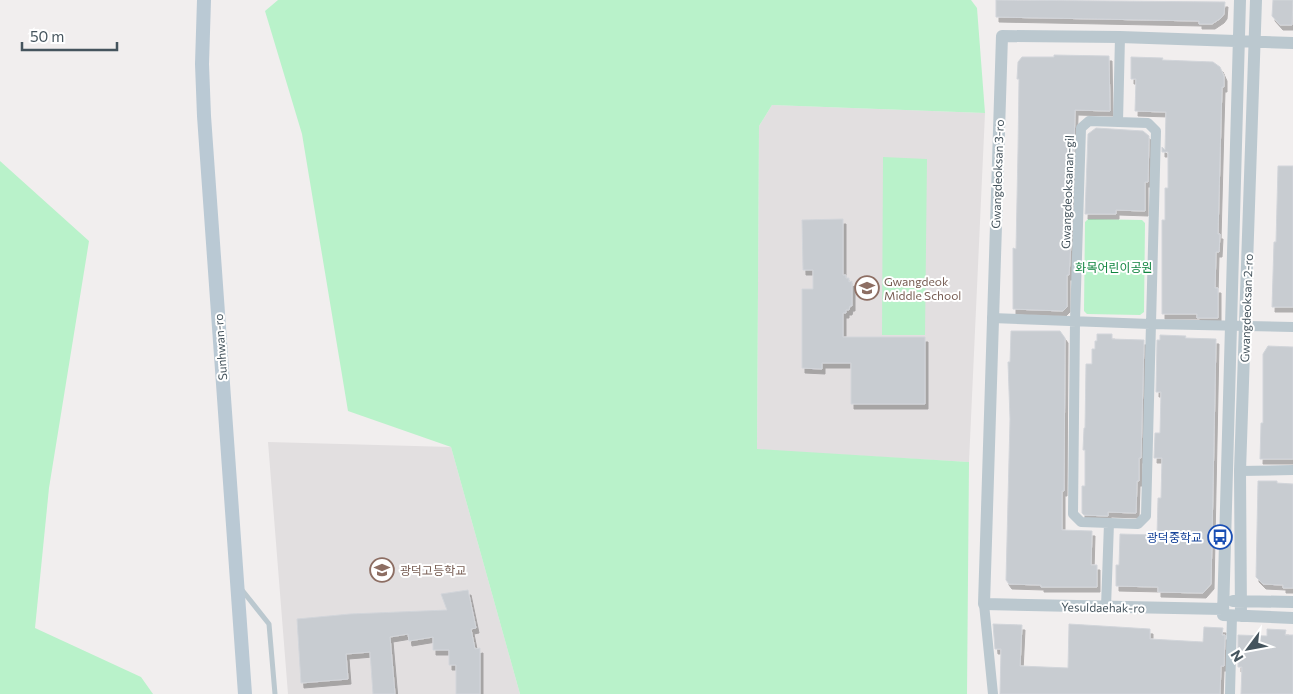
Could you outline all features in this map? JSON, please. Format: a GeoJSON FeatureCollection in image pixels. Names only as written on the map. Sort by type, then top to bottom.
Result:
{"type":"FeatureCollection","features":[{"type":"Feature","properties":{"kind":"main road","name":"Sunhwan-ro"},"geometry":{"type":"LineString","coordinates":[[204,0],[202,64],[204,116],[245,694]]}},
{"type":"Feature","properties":{"kind":"street","name":"Gwangdeoksan 2-ro"},"geometry":{"type":"LineString","coordinates":[[1229,611],[1232,326],[1240,0]]}},
{"type":"Feature","properties":{"kind":"street","name":"Gwangdeoksan 2-ro"},"geometry":{"type":"LineString","coordinates":[[1229,611],[1240,601],[1240,471],[1256,0]]}},
{"type":"Feature","properties":{"kind":"street","name":"Gwangdeoksan 3-ro"},"geometry":{"type":"LineString","coordinates":[[984,604],[1002,36],[1120,37],[1293,43]]}},
{"type":"Feature","properties":{"kind":"street"},"geometry":{"type":"LineString","coordinates":[[1118,122],[1120,37]]}},
{"type":"Feature","properties":{"kind":"street","name":"Gwangdeoksanan-gil"},"geometry":{"type":"LineString","coordinates":[[1089,120],[1118,122],[1148,123],[1156,131],[1146,516],[1138,524],[1081,522],[1073,514],[1075,321],[1081,128],[1089,120]]}},
{"type":"Feature","properties":{"kind":"street"},"geometry":{"type":"LineString","coordinates":[[992,318],[1293,327]]}},
{"type":"Feature","properties":{"kind":"street"},"geometry":{"type":"LineString","coordinates":[[1240,471],[1293,470]]}},
{"type":"Feature","properties":{"kind":"street"},"geometry":{"type":"LineString","coordinates":[[1106,607],[1109,523]]}},
{"type":"Feature","properties":{"kind":"street"},"geometry":{"type":"LineString","coordinates":[[1240,601],[1293,602]]}},
{"type":"Feature","properties":{"kind":"street"},"geometry":{"type":"LineString","coordinates":[[984,604],[993,694]]}},
{"type":"Feature","properties":{"kind":"street","name":"Yesuldaehak-ro"},"geometry":{"type":"LineString","coordinates":[[984,604],[1229,611],[1293,618]]}},
{"type":"Feature","properties":{"kind":"street"},"geometry":{"type":"LineString","coordinates":[[1229,611],[1230,694]]}},
{"type":"Feature","properties":{"kind":"lane"},"geometry":{"type":"LineString","coordinates":[[237,584],[269,624],[275,694]]}},
{"type":"Feature","properties":{"kind":"shaded area","name":"Gwangdeok Middle School"},"geometry":{"type":"Polygon","coordinates":[[[772,105],[985,113],[969,462],[757,450],[759,126],[772,105]]]}},
{"type":"Feature","properties":{"kind":"shaded area","name":"광덕고등학교"},"geometry":{"type":"Polygon","coordinates":[[[268,442],[451,447],[520,694],[288,694],[268,442]]]}},
{"type":"Feature","properties":{"kind":"green space"},"geometry":{"type":"Polygon","coordinates":[[[278,0],[971,0],[977,8],[985,113],[772,105],[759,126],[757,449],[969,462],[967,694],[520,694],[451,447],[348,411],[302,134],[265,11],[278,0]]]}},
{"type":"Feature","properties":{"kind":"green space"},"geometry":{"type":"Polygon","coordinates":[[[883,157],[927,159],[925,335],[882,335],[883,157]]]}},
{"type":"Feature","properties":{"kind":"green space"},"geometry":{"type":"Polygon","coordinates":[[[0,161],[89,241],[49,488],[35,628],[141,677],[153,694],[0,694],[0,161]]]}},
{"type":"Feature","properties":{"kind":"green space","name":"화목어린이공원"},"geometry":{"type":"Polygon","coordinates":[[[1088,219],[1142,220],[1145,223],[1144,312],[1140,315],[1087,314],[1084,311],[1085,222],[1088,219]]]}},
{"type":"Feature","properties":{"kind":"building"},"geometry":{"type":"Polygon","coordinates":[[[996,0],[1225,2],[1224,14],[1221,18],[1212,24],[1199,24],[1199,21],[996,17],[996,0]]]}},
{"type":"Feature","properties":{"kind":"building"},"geometry":{"type":"Polygon","coordinates":[[[1273,0],[1293,0],[1292,25],[1280,25],[1272,16],[1273,0]]]}},
{"type":"Feature","properties":{"kind":"building"},"geometry":{"type":"Polygon","coordinates":[[[1054,55],[1109,56],[1110,111],[1075,110],[1067,307],[1063,311],[1013,309],[1013,248],[1016,249],[1018,62],[1022,57],[1054,57],[1054,55]]]}},
{"type":"Feature","properties":{"kind":"building"},"geometry":{"type":"Polygon","coordinates":[[[1131,57],[1213,62],[1220,67],[1224,76],[1224,87],[1222,87],[1218,234],[1220,234],[1219,252],[1216,252],[1215,288],[1218,288],[1218,318],[1197,318],[1197,314],[1162,314],[1162,220],[1165,220],[1165,188],[1168,188],[1168,152],[1162,152],[1162,147],[1165,150],[1166,112],[1135,111],[1136,79],[1131,79],[1131,57]]]}},
{"type":"Feature","properties":{"kind":"building"},"geometry":{"type":"Polygon","coordinates":[[[1096,128],[1143,131],[1149,136],[1148,182],[1145,182],[1145,211],[1116,210],[1116,214],[1085,214],[1088,134],[1096,128]]]}},
{"type":"Feature","properties":{"kind":"building"},"geometry":{"type":"Polygon","coordinates":[[[1278,166],[1293,166],[1293,307],[1272,307],[1278,166]]]}},
{"type":"Feature","properties":{"kind":"building"},"geometry":{"type":"Polygon","coordinates":[[[843,219],[843,275],[849,278],[849,282],[852,281],[852,306],[850,306],[849,310],[846,310],[846,313],[843,313],[843,337],[925,337],[925,404],[851,404],[851,363],[822,363],[822,369],[802,368],[802,289],[813,289],[813,270],[803,270],[802,220],[843,219]]]}},
{"type":"Feature","properties":{"kind":"building"},"geometry":{"type":"Polygon","coordinates":[[[1011,331],[1060,331],[1065,338],[1062,530],[1092,531],[1091,565],[1097,565],[1097,587],[1041,587],[1041,585],[1009,584],[1006,580],[1010,419],[1008,362],[1010,362],[1011,331]]]}},
{"type":"Feature","properties":{"kind":"building"},"geometry":{"type":"Polygon","coordinates":[[[1097,334],[1112,334],[1112,339],[1144,340],[1141,458],[1139,458],[1136,513],[1108,512],[1108,516],[1084,515],[1082,513],[1082,486],[1085,486],[1085,450],[1083,450],[1086,364],[1092,364],[1092,349],[1095,349],[1097,334]]]}},
{"type":"Feature","properties":{"kind":"building"},"geometry":{"type":"Polygon","coordinates":[[[1160,335],[1216,339],[1211,584],[1203,593],[1158,592],[1158,587],[1116,586],[1116,565],[1119,565],[1120,534],[1157,535],[1158,498],[1161,498],[1162,458],[1154,458],[1155,433],[1160,433],[1161,392],[1156,392],[1157,340],[1160,340],[1160,335]]]}},
{"type":"Feature","properties":{"kind":"building"},"geometry":{"type":"Polygon","coordinates":[[[1268,346],[1293,347],[1293,459],[1260,459],[1261,423],[1263,423],[1263,354],[1268,346]]]}},
{"type":"Feature","properties":{"kind":"building"},"geometry":{"type":"Polygon","coordinates":[[[1258,481],[1277,481],[1277,483],[1293,484],[1293,588],[1283,588],[1283,585],[1263,584],[1256,577],[1258,481]]]}},
{"type":"Feature","properties":{"kind":"building"},"geometry":{"type":"Polygon","coordinates":[[[468,590],[476,628],[471,629],[475,649],[480,648],[480,694],[456,694],[456,665],[449,665],[449,650],[433,650],[433,637],[409,641],[408,634],[390,637],[395,694],[373,694],[370,652],[346,654],[348,679],[301,683],[297,619],[350,614],[447,610],[441,594],[468,590]]]}},
{"type":"Feature","properties":{"kind":"building"},"geometry":{"type":"Polygon","coordinates":[[[993,624],[1022,625],[1020,666],[1068,668],[1069,624],[1150,629],[1150,639],[1203,642],[1204,627],[1223,628],[1222,635],[1225,635],[1224,666],[1221,666],[1220,694],[1000,694],[1001,649],[995,649],[993,624]]]}},
{"type":"Feature","properties":{"kind":"building"},"geometry":{"type":"Polygon","coordinates":[[[1267,629],[1286,630],[1285,635],[1293,635],[1293,694],[1241,694],[1242,667],[1238,667],[1238,635],[1267,636],[1267,629]]]}},
{"type":"Feature","properties":{"kind":"place","name":"Gwangdeok Middle School"},"geometry":{"type":"Point","coordinates":[867,288]}},
{"type":"Feature","properties":{"kind":"place","name":"광덕중학교"},"geometry":{"type":"Point","coordinates":[1220,537]}},
{"type":"Feature","properties":{"kind":"place","name":"광덕고등학교"},"geometry":{"type":"Point","coordinates":[382,570]}}]}
